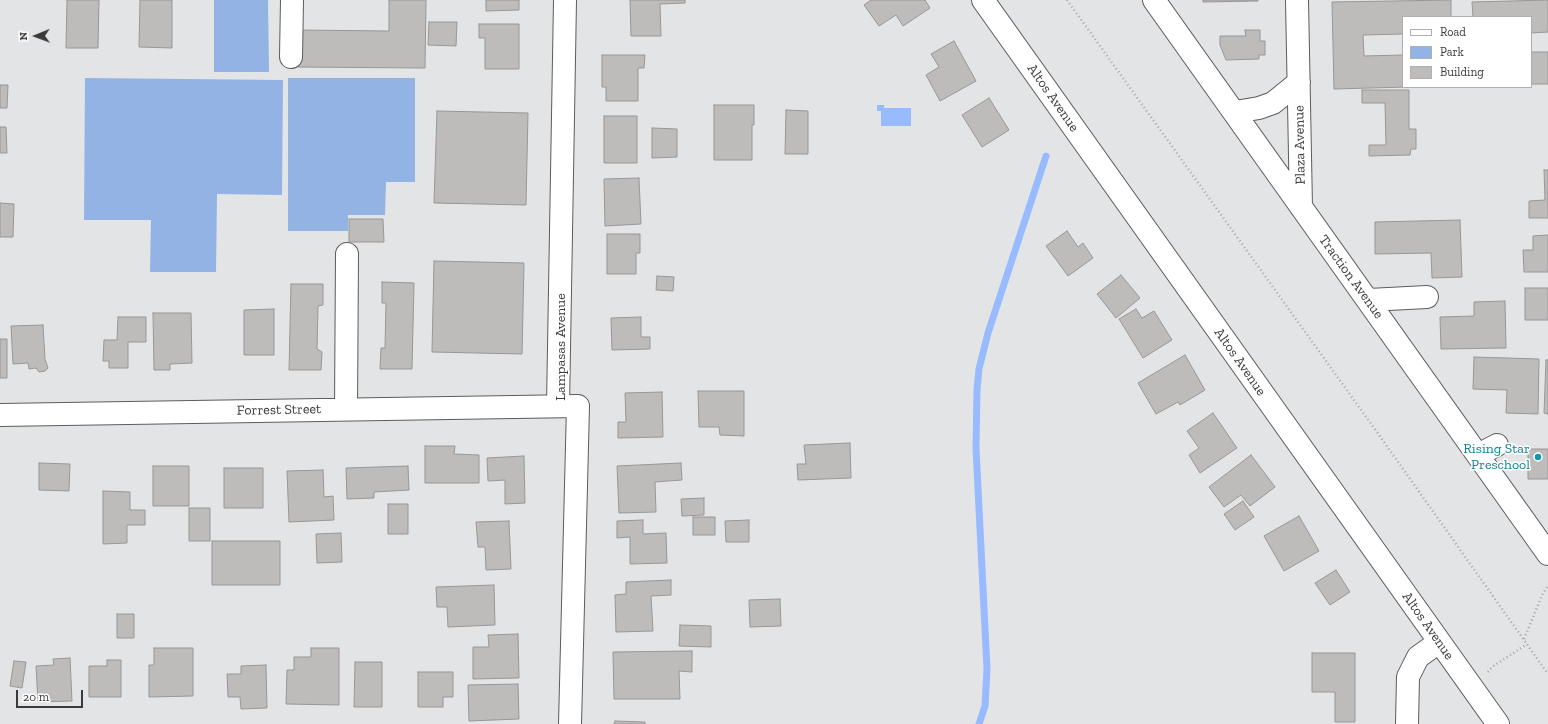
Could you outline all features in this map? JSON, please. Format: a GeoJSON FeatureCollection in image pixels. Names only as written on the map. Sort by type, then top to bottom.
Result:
{"type":"FeatureCollection","features":[{"type":"Feature","properties":{"kind":"street"},"geometry":{"type":"LineString","coordinates":[[291,57],[292,0]]}},
{"type":"Feature","properties":{"kind":"street","name":"Lampasas Avenue"},"geometry":{"type":"LineString","coordinates":[[565,0],[558,406],[578,406],[570,724]]}},
{"type":"Feature","properties":{"kind":"street","name":"Altos Avenue"},"geometry":{"type":"LineString","coordinates":[[983,0],[1498,724]]}},
{"type":"Feature","properties":{"kind":"street","name":"Traction Avenue"},"geometry":{"type":"LineString","coordinates":[[1154,0],[1369,300],[1488,450],[1548,554]]}},
{"type":"Feature","properties":{"kind":"street","name":"Plaza Avenue"},"geometry":{"type":"LineString","coordinates":[[1297,0],[1301,207]]}},
{"type":"Feature","properties":{"kind":"street","name":"Plaza Avenue"},"geometry":{"type":"LineString","coordinates":[[1235,112],[1259,108],[1273,103],[1299,82]]}},
{"type":"Feature","properties":{"kind":"street"},"geometry":{"type":"LineString","coordinates":[[346,409],[347,254]]}},
{"type":"Feature","properties":{"kind":"street"},"geometry":{"type":"LineString","coordinates":[[1369,300],[1427,297]]}},
{"type":"Feature","properties":{"kind":"street","name":"Forrest Street"},"geometry":{"type":"LineString","coordinates":[[0,415],[558,406]]}},
{"type":"Feature","properties":{"kind":"street"},"geometry":{"type":"LineString","coordinates":[[1406,724],[1408,677],[1418,657],[1439,642]]}},
{"type":"Feature","properties":{"kind":"path"},"geometry":{"type":"LineString","coordinates":[[1067,0],[1374,428],[1548,674]]}},
{"type":"Feature","properties":{"kind":"path"},"geometry":{"type":"LineString","coordinates":[[1524,640],[1543,593],[1548,586]]}},
{"type":"Feature","properties":{"kind":"path"},"geometry":{"type":"LineString","coordinates":[[1489,671],[1492,667],[1527,644]]}},
{"type":"Feature","properties":{"kind":"green space"},"geometry":{"type":"Polygon","coordinates":[[[214,0],[268,0],[269,72],[214,72],[214,0]]]}},
{"type":"Feature","properties":{"kind":"green space"},"geometry":{"type":"Polygon","coordinates":[[[85,78],[283,80],[282,195],[217,194],[216,272],[150,272],[151,220],[84,220],[85,78]]]}},
{"type":"Feature","properties":{"kind":"green space"},"geometry":{"type":"Polygon","coordinates":[[[288,78],[415,78],[415,182],[386,182],[385,215],[348,215],[348,231],[288,231],[288,78]]]}},
{"type":"Feature","properties":{"kind":"shaded area"},"geometry":{"type":"Polygon","coordinates":[[[877,105],[884,105],[884,108],[911,108],[911,126],[881,126],[881,111],[877,111],[877,105]]]}},
{"type":"Feature","properties":{"kind":"building"},"geometry":{"type":"Polygon","coordinates":[[[67,0],[99,0],[98,48],[66,48],[67,0]]]}},
{"type":"Feature","properties":{"kind":"building"},"geometry":{"type":"Polygon","coordinates":[[[140,0],[172,0],[172,48],[139,47],[140,0]]]}},
{"type":"Feature","properties":{"kind":"building"},"geometry":{"type":"Polygon","coordinates":[[[389,0],[426,0],[425,68],[298,67],[298,30],[389,31],[389,0]]]}},
{"type":"Feature","properties":{"kind":"building"},"geometry":{"type":"Polygon","coordinates":[[[486,0],[519,0],[519,10],[486,11],[486,0]]]}},
{"type":"Feature","properties":{"kind":"building"},"geometry":{"type":"Polygon","coordinates":[[[630,0],[685,0],[685,3],[660,4],[661,36],[631,36],[630,0]]]}},
{"type":"Feature","properties":{"kind":"building"},"geometry":{"type":"Polygon","coordinates":[[[871,0],[925,0],[930,8],[903,26],[896,15],[879,26],[864,5],[871,0]]]}},
{"type":"Feature","properties":{"kind":"building"},"geometry":{"type":"Polygon","coordinates":[[[1203,0],[1258,0],[1258,1],[1203,2],[1203,0]]]}},
{"type":"Feature","properties":{"kind":"building"},"geometry":{"type":"Polygon","coordinates":[[[1451,0],[1451,16],[1402,16],[1402,34],[1363,35],[1364,56],[1402,55],[1402,87],[1334,89],[1332,2],[1451,0]]]}},
{"type":"Feature","properties":{"kind":"building"},"geometry":{"type":"Polygon","coordinates":[[[1548,0],[1548,32],[1532,33],[1532,16],[1473,16],[1472,2],[1548,0]]]}},
{"type":"Feature","properties":{"kind":"building"},"geometry":{"type":"Polygon","coordinates":[[[429,22],[457,22],[456,46],[428,45],[429,22]]]}},
{"type":"Feature","properties":{"kind":"building"},"geometry":{"type":"Polygon","coordinates":[[[479,24],[519,24],[519,69],[485,69],[485,38],[479,38],[479,24]]]}},
{"type":"Feature","properties":{"kind":"building"},"geometry":{"type":"Polygon","coordinates":[[[1245,30],[1260,30],[1260,41],[1265,41],[1265,55],[1259,55],[1259,59],[1226,60],[1220,45],[1220,36],[1246,36],[1245,30]]]}},
{"type":"Feature","properties":{"kind":"building"},"geometry":{"type":"Polygon","coordinates":[[[954,41],[976,81],[940,101],[926,75],[939,67],[931,54],[954,41]]]}},
{"type":"Feature","properties":{"kind":"building"},"geometry":{"type":"Polygon","coordinates":[[[1532,52],[1548,52],[1548,84],[1532,84],[1532,52]]]}},
{"type":"Feature","properties":{"kind":"building"},"geometry":{"type":"Polygon","coordinates":[[[602,55],[645,55],[644,68],[638,68],[638,101],[606,101],[606,87],[602,87],[602,55]]]}},
{"type":"Feature","properties":{"kind":"building"},"geometry":{"type":"Polygon","coordinates":[[[0,85],[8,85],[7,108],[0,108],[0,85]]]}},
{"type":"Feature","properties":{"kind":"building"},"geometry":{"type":"Polygon","coordinates":[[[1362,90],[1409,90],[1409,129],[1416,129],[1416,149],[1411,149],[1410,155],[1369,156],[1369,145],[1386,145],[1385,103],[1362,103],[1362,90]]]}},
{"type":"Feature","properties":{"kind":"building"},"geometry":{"type":"Polygon","coordinates":[[[989,98],[1009,130],[982,147],[962,115],[989,98]]]}},
{"type":"Feature","properties":{"kind":"building"},"geometry":{"type":"Polygon","coordinates":[[[714,105],[754,105],[754,125],[752,125],[752,160],[714,160],[714,105]]]}},
{"type":"Feature","properties":{"kind":"building"},"geometry":{"type":"Polygon","coordinates":[[[786,110],[808,111],[808,154],[785,154],[786,110]]]}},
{"type":"Feature","properties":{"kind":"building"},"geometry":{"type":"Polygon","coordinates":[[[437,111],[528,113],[526,205],[434,203],[437,111]]]}},
{"type":"Feature","properties":{"kind":"building"},"geometry":{"type":"Polygon","coordinates":[[[604,116],[637,116],[637,163],[604,163],[604,116]]]}},
{"type":"Feature","properties":{"kind":"building"},"geometry":{"type":"Polygon","coordinates":[[[0,127],[6,127],[7,153],[0,153],[0,127]]]}},
{"type":"Feature","properties":{"kind":"building"},"geometry":{"type":"Polygon","coordinates":[[[652,128],[677,129],[677,157],[652,158],[652,128]]]}},
{"type":"Feature","properties":{"kind":"building"},"geometry":{"type":"Polygon","coordinates":[[[1544,170],[1548,170],[1548,218],[1529,218],[1529,201],[1545,200],[1544,170]]]}},
{"type":"Feature","properties":{"kind":"building"},"geometry":{"type":"Polygon","coordinates":[[[639,178],[641,224],[605,226],[604,179],[639,178]]]}},
{"type":"Feature","properties":{"kind":"building"},"geometry":{"type":"Polygon","coordinates":[[[0,203],[14,204],[13,237],[0,237],[0,203]]]}},
{"type":"Feature","properties":{"kind":"building"},"geometry":{"type":"Polygon","coordinates":[[[349,219],[383,219],[384,242],[349,242],[349,219]]]}},
{"type":"Feature","properties":{"kind":"building"},"geometry":{"type":"Polygon","coordinates":[[[1460,220],[1462,277],[1432,278],[1431,253],[1375,254],[1375,222],[1460,220]]]}},
{"type":"Feature","properties":{"kind":"building"},"geometry":{"type":"Polygon","coordinates":[[[1067,231],[1078,247],[1083,243],[1093,258],[1068,276],[1046,246],[1067,231]]]}},
{"type":"Feature","properties":{"kind":"building"},"geometry":{"type":"Polygon","coordinates":[[[607,234],[640,234],[640,253],[636,253],[636,274],[607,274],[607,234]]]}},
{"type":"Feature","properties":{"kind":"building"},"geometry":{"type":"Polygon","coordinates":[[[1548,235],[1548,272],[1524,272],[1523,250],[1533,250],[1533,236],[1548,235]]]}},
{"type":"Feature","properties":{"kind":"building"},"geometry":{"type":"Polygon","coordinates":[[[434,261],[524,263],[522,354],[432,352],[434,261]]]}},
{"type":"Feature","properties":{"kind":"building"},"geometry":{"type":"Polygon","coordinates":[[[1121,275],[1140,298],[1116,318],[1097,294],[1121,275]]]}},
{"type":"Feature","properties":{"kind":"building"},"geometry":{"type":"Polygon","coordinates":[[[657,276],[674,277],[673,291],[656,290],[657,276]]]}},
{"type":"Feature","properties":{"kind":"building"},"geometry":{"type":"Polygon","coordinates":[[[382,282],[414,283],[412,369],[380,369],[381,348],[385,348],[386,303],[382,303],[382,282]]]}},
{"type":"Feature","properties":{"kind":"building"},"geometry":{"type":"Polygon","coordinates":[[[291,284],[323,284],[323,305],[318,306],[317,349],[322,352],[321,370],[289,370],[291,284]]]}},
{"type":"Feature","properties":{"kind":"building"},"geometry":{"type":"Polygon","coordinates":[[[1525,288],[1548,288],[1548,320],[1525,320],[1525,288]]]}},
{"type":"Feature","properties":{"kind":"building"},"geometry":{"type":"Polygon","coordinates":[[[1505,301],[1506,348],[1441,349],[1440,317],[1474,316],[1474,302],[1505,301]]]}},
{"type":"Feature","properties":{"kind":"building"},"geometry":{"type":"Polygon","coordinates":[[[274,309],[274,355],[244,355],[244,310],[274,309]]]}},
{"type":"Feature","properties":{"kind":"building"},"geometry":{"type":"Polygon","coordinates":[[[1136,309],[1142,318],[1154,311],[1172,340],[1143,358],[1119,319],[1136,309]]]}},
{"type":"Feature","properties":{"kind":"building"},"geometry":{"type":"Polygon","coordinates":[[[153,313],[191,313],[192,363],[170,364],[170,370],[154,370],[153,313]]]}},
{"type":"Feature","properties":{"kind":"building"},"geometry":{"type":"Polygon","coordinates":[[[118,317],[146,317],[146,342],[128,342],[128,368],[109,368],[109,361],[103,361],[104,340],[117,340],[118,317]]]}},
{"type":"Feature","properties":{"kind":"building"},"geometry":{"type":"Polygon","coordinates":[[[641,317],[641,337],[650,337],[650,349],[612,350],[611,318],[641,317]]]}},
{"type":"Feature","properties":{"kind":"building"},"geometry":{"type":"Polygon","coordinates":[[[43,325],[45,359],[48,368],[45,371],[39,372],[36,368],[29,369],[28,363],[13,364],[11,326],[43,325]]]}},
{"type":"Feature","properties":{"kind":"building"},"geometry":{"type":"Polygon","coordinates":[[[0,339],[7,339],[7,378],[0,378],[0,339]]]}},
{"type":"Feature","properties":{"kind":"building"},"geometry":{"type":"Polygon","coordinates":[[[1185,355],[1205,390],[1180,405],[1178,402],[1156,414],[1138,383],[1185,355]]]}},
{"type":"Feature","properties":{"kind":"building"},"geometry":{"type":"Polygon","coordinates":[[[1474,357],[1539,359],[1538,414],[1506,413],[1507,390],[1473,389],[1474,357]]]}},
{"type":"Feature","properties":{"kind":"building"},"geometry":{"type":"Polygon","coordinates":[[[1546,360],[1548,360],[1548,414],[1544,413],[1546,360]]]}},
{"type":"Feature","properties":{"kind":"building"},"geometry":{"type":"Polygon","coordinates":[[[698,391],[744,391],[744,436],[720,435],[719,427],[699,427],[698,391]]]}},
{"type":"Feature","properties":{"kind":"building"},"geometry":{"type":"Polygon","coordinates":[[[662,392],[663,437],[618,438],[618,422],[626,422],[625,393],[662,392]]]}},
{"type":"Feature","properties":{"kind":"building"},"geometry":{"type":"Polygon","coordinates":[[[1213,413],[1237,448],[1200,473],[1189,455],[1199,448],[1187,431],[1213,413]]]}},
{"type":"Feature","properties":{"kind":"building"},"geometry":{"type":"Polygon","coordinates":[[[850,443],[851,478],[798,480],[797,464],[806,464],[804,445],[850,443]]]}},
{"type":"Feature","properties":{"kind":"building"},"geometry":{"type":"Polygon","coordinates":[[[425,446],[455,446],[454,454],[479,455],[479,483],[425,483],[425,446]]]}},
{"type":"Feature","properties":{"kind":"building","name":"Rising Star Preschool"},"geometry":{"type":"Polygon","coordinates":[[[1528,449],[1548,449],[1548,479],[1528,479],[1528,449]]]}},
{"type":"Feature","properties":{"kind":"building"},"geometry":{"type":"Polygon","coordinates":[[[1251,455],[1275,487],[1250,506],[1241,495],[1224,507],[1209,487],[1251,455]]]}},
{"type":"Feature","properties":{"kind":"building"},"geometry":{"type":"Polygon","coordinates":[[[524,456],[525,503],[505,504],[505,480],[488,481],[487,458],[524,456]]]}},
{"type":"Feature","properties":{"kind":"building"},"geometry":{"type":"Polygon","coordinates":[[[39,463],[70,464],[69,491],[39,490],[39,463]]]}},
{"type":"Feature","properties":{"kind":"building"},"geometry":{"type":"Polygon","coordinates":[[[681,463],[682,480],[655,482],[656,512],[619,513],[617,466],[681,463]]]}},
{"type":"Feature","properties":{"kind":"building"},"geometry":{"type":"Polygon","coordinates":[[[153,466],[189,466],[189,506],[153,506],[153,466]]]}},
{"type":"Feature","properties":{"kind":"building"},"geometry":{"type":"Polygon","coordinates":[[[408,466],[409,490],[374,492],[374,498],[347,499],[346,468],[408,466]]]}},
{"type":"Feature","properties":{"kind":"building"},"geometry":{"type":"Polygon","coordinates":[[[224,468],[263,468],[263,508],[224,508],[224,468]]]}},
{"type":"Feature","properties":{"kind":"building"},"geometry":{"type":"Polygon","coordinates":[[[323,470],[324,497],[333,496],[334,520],[289,522],[287,471],[323,470]]]}},
{"type":"Feature","properties":{"kind":"building"},"geometry":{"type":"Polygon","coordinates":[[[103,491],[130,492],[130,510],[145,510],[145,525],[127,525],[127,543],[103,544],[103,491]]]}},
{"type":"Feature","properties":{"kind":"building"},"geometry":{"type":"Polygon","coordinates":[[[704,498],[704,515],[682,516],[681,499],[704,498]]]}},
{"type":"Feature","properties":{"kind":"building"},"geometry":{"type":"Polygon","coordinates":[[[1243,501],[1254,517],[1235,530],[1224,514],[1243,501]]]}},
{"type":"Feature","properties":{"kind":"building"},"geometry":{"type":"Polygon","coordinates":[[[388,504],[408,504],[408,534],[388,534],[388,504]]]}},
{"type":"Feature","properties":{"kind":"building"},"geometry":{"type":"Polygon","coordinates":[[[189,508],[210,508],[210,541],[189,541],[189,508]]]}},
{"type":"Feature","properties":{"kind":"building"},"geometry":{"type":"Polygon","coordinates":[[[1299,516],[1319,551],[1284,571],[1264,536],[1299,516]]]}},
{"type":"Feature","properties":{"kind":"building"},"geometry":{"type":"Polygon","coordinates":[[[693,517],[715,517],[715,535],[693,535],[693,517]]]}},
{"type":"Feature","properties":{"kind":"building"},"geometry":{"type":"Polygon","coordinates":[[[643,520],[643,534],[666,533],[667,563],[630,564],[630,537],[617,538],[617,521],[643,520]]]}},
{"type":"Feature","properties":{"kind":"building"},"geometry":{"type":"Polygon","coordinates":[[[749,520],[749,542],[726,542],[725,521],[749,520]]]}},
{"type":"Feature","properties":{"kind":"building"},"geometry":{"type":"Polygon","coordinates":[[[509,521],[511,569],[486,570],[485,547],[478,547],[476,522],[509,521]]]}},
{"type":"Feature","properties":{"kind":"building"},"geometry":{"type":"Polygon","coordinates":[[[341,533],[342,562],[317,563],[316,534],[341,533]]]}},
{"type":"Feature","properties":{"kind":"building"},"geometry":{"type":"Polygon","coordinates":[[[212,541],[280,541],[280,585],[212,585],[212,541]]]}},
{"type":"Feature","properties":{"kind":"building"},"geometry":{"type":"Polygon","coordinates":[[[1336,570],[1350,592],[1330,605],[1315,583],[1336,570]]]}},
{"type":"Feature","properties":{"kind":"building"},"geometry":{"type":"Polygon","coordinates":[[[671,580],[671,595],[651,596],[653,631],[616,632],[615,595],[626,594],[626,582],[671,580]]]}},
{"type":"Feature","properties":{"kind":"building"},"geometry":{"type":"Polygon","coordinates":[[[494,585],[495,625],[448,627],[447,607],[437,607],[436,587],[494,585]]]}},
{"type":"Feature","properties":{"kind":"building"},"geometry":{"type":"Polygon","coordinates":[[[780,599],[781,626],[750,627],[749,600],[780,599]]]}},
{"type":"Feature","properties":{"kind":"building"},"geometry":{"type":"Polygon","coordinates":[[[117,614],[134,614],[134,638],[117,638],[117,614]]]}},
{"type":"Feature","properties":{"kind":"building"},"geometry":{"type":"Polygon","coordinates":[[[680,625],[711,626],[711,647],[679,646],[680,625]]]}},
{"type":"Feature","properties":{"kind":"building"},"geometry":{"type":"Polygon","coordinates":[[[518,634],[519,678],[473,679],[473,647],[489,647],[488,635],[518,634]]]}},
{"type":"Feature","properties":{"kind":"building"},"geometry":{"type":"Polygon","coordinates":[[[154,648],[193,648],[193,696],[149,697],[149,665],[154,665],[154,648]]]}},
{"type":"Feature","properties":{"kind":"building"},"geometry":{"type":"Polygon","coordinates":[[[311,648],[339,648],[339,705],[286,704],[287,670],[294,670],[294,657],[311,657],[311,648]]]}},
{"type":"Feature","properties":{"kind":"building"},"geometry":{"type":"Polygon","coordinates":[[[692,651],[692,672],[679,671],[680,699],[614,699],[613,652],[692,651]]]}},
{"type":"Feature","properties":{"kind":"building"},"geometry":{"type":"Polygon","coordinates":[[[1312,653],[1355,653],[1355,722],[1335,722],[1335,692],[1312,692],[1312,653]]]}},
{"type":"Feature","properties":{"kind":"building"},"geometry":{"type":"Polygon","coordinates":[[[70,658],[72,701],[38,702],[36,666],[54,665],[53,659],[70,658]]]}},
{"type":"Feature","properties":{"kind":"building"},"geometry":{"type":"Polygon","coordinates":[[[107,660],[121,660],[121,697],[89,697],[89,666],[107,666],[107,660]]]}},
{"type":"Feature","properties":{"kind":"building"},"geometry":{"type":"Polygon","coordinates":[[[14,661],[26,662],[22,688],[10,686],[14,661]]]}},
{"type":"Feature","properties":{"kind":"building"},"geometry":{"type":"Polygon","coordinates":[[[355,662],[382,662],[382,707],[354,707],[355,662]]]}},
{"type":"Feature","properties":{"kind":"building"},"geometry":{"type":"Polygon","coordinates":[[[266,665],[267,708],[241,709],[240,697],[228,697],[227,674],[241,674],[241,666],[266,665]]]}},
{"type":"Feature","properties":{"kind":"building"},"geometry":{"type":"Polygon","coordinates":[[[418,672],[453,672],[453,697],[443,697],[443,707],[418,707],[418,672]]]}},
{"type":"Feature","properties":{"kind":"building"},"geometry":{"type":"Polygon","coordinates":[[[518,684],[519,719],[469,721],[468,685],[518,684]]]}},
{"type":"Feature","properties":{"kind":"building"},"geometry":{"type":"Polygon","coordinates":[[[615,721],[645,722],[645,724],[614,724],[615,721]]]}},
{"type":"Feature","properties":{"kind":"waterway"},"geometry":{"type":"LineString","coordinates":[[979,724],[985,706],[987,669],[976,448],[977,389],[979,369],[988,333],[1046,156]]}},
{"type":"Feature","properties":{"kind":"place","name":"Rising Star Preschool"},"geometry":{"type":"Point","coordinates":[1538,457]}}]}
